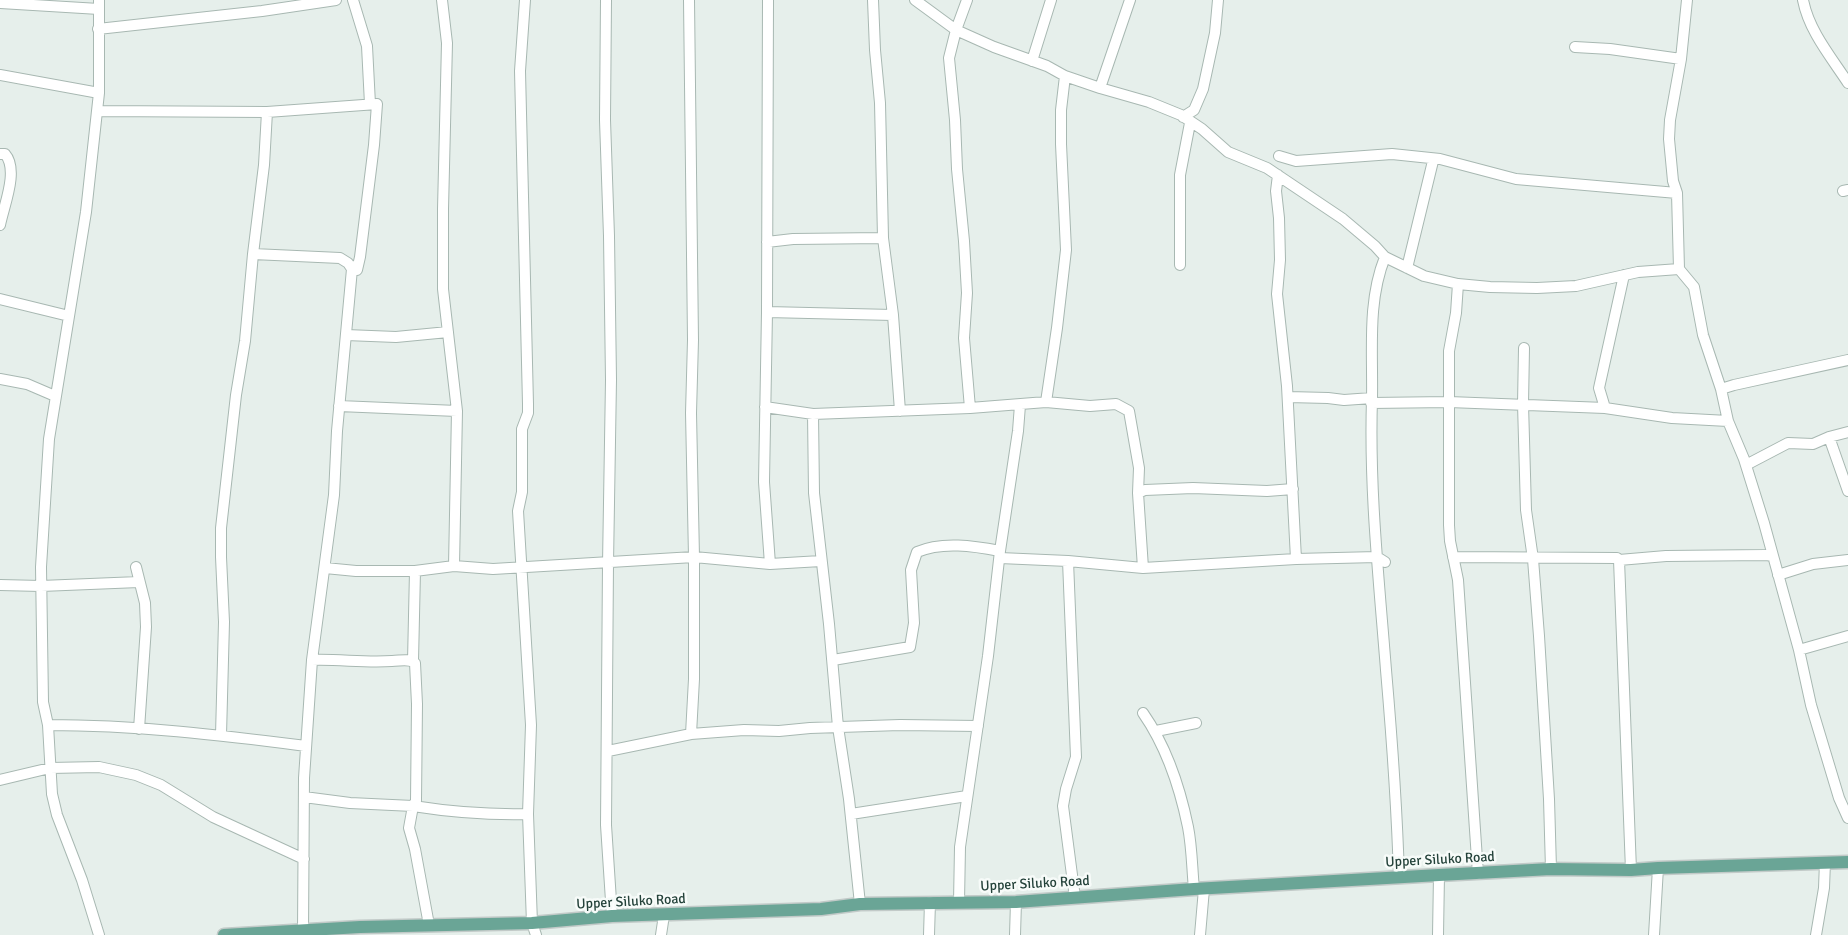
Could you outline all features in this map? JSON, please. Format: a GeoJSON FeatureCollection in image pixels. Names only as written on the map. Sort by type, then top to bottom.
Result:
{"type":"FeatureCollection","features":[{"type":"Feature","properties":{"kind":"main road","name":"Upper Siluko Road"},"geometry":{"type":"LineString","coordinates":[[224,935],[429,925],[534,929],[612,916],[821,909],[860,904],[1016,902],[1199,889],[1550,869],[1630,870],[1848,862]]}},
{"type":"Feature","properties":{"kind":"street"},"geometry":{"type":"LineString","coordinates":[[98,29],[262,11],[336,0]]}},
{"type":"Feature","properties":{"kind":"street"},"geometry":{"type":"LineString","coordinates":[[353,0],[367,46],[370,104]]}},
{"type":"Feature","properties":{"kind":"street"},"geometry":{"type":"LineString","coordinates":[[442,0],[447,43],[442,219],[443,289],[457,411],[454,566]]}},
{"type":"Feature","properties":{"kind":"street"},"geometry":{"type":"LineString","coordinates":[[525,0],[520,71],[528,413],[522,429],[520,464],[522,492],[518,511],[531,725],[528,814],[534,929]]}},
{"type":"Feature","properties":{"kind":"street"},"geometry":{"type":"LineString","coordinates":[[606,0],[605,120],[611,380],[606,825],[612,916]]}},
{"type":"Feature","properties":{"kind":"street"},"geometry":{"type":"LineString","coordinates":[[690,0],[693,340],[691,413],[694,558],[694,679],[691,734]]}},
{"type":"Feature","properties":{"kind":"street"},"geometry":{"type":"LineString","coordinates":[[768,0],[767,312],[764,482],[770,564]]}},
{"type":"Feature","properties":{"kind":"street"},"geometry":{"type":"LineString","coordinates":[[873,0],[874,50],[880,103],[883,238],[900,410]]}},
{"type":"Feature","properties":{"kind":"street"},"geometry":{"type":"LineString","coordinates":[[915,0],[956,30],[994,47],[1065,76],[1149,102],[1186,120],[1202,130],[1228,152],[1253,161],[1278,175],[1343,219],[1385,257],[1424,276],[1458,284],[1537,288],[1576,286],[1638,272],[1679,268]]}},
{"type":"Feature","properties":{"kind":"street"},"geometry":{"type":"LineString","coordinates":[[967,0],[956,30],[949,58],[964,241],[967,293],[964,338],[970,408]]}},
{"type":"Feature","properties":{"kind":"street"},"geometry":{"type":"LineString","coordinates":[[1032,61],[1051,0]]}},
{"type":"Feature","properties":{"kind":"street"},"geometry":{"type":"LineString","coordinates":[[1100,88],[1130,0]]}},
{"type":"Feature","properties":{"kind":"street"},"geometry":{"type":"LineString","coordinates":[[1180,265],[1180,175],[1186,120],[1194,110],[1203,89],[1215,33],[1218,0]]}},
{"type":"Feature","properties":{"kind":"street"},"geometry":{"type":"LineString","coordinates":[[1687,0],[1681,59],[1670,120],[1669,139],[1677,193],[1679,268],[1694,288],[1703,335],[1721,389],[1728,421],[1746,465],[1799,650],[1811,705],[1839,798],[1848,818]]}},
{"type":"Feature","properties":{"kind":"street"},"geometry":{"type":"LineString","coordinates":[[1803,0],[1806,15],[1848,83]]}},
{"type":"Feature","properties":{"kind":"street"},"geometry":{"type":"LineString","coordinates":[[0,3],[99,4],[99,93],[86,212],[48,448],[41,544],[43,702],[48,725],[52,794],[57,815],[82,880],[99,935]]}},
{"type":"Feature","properties":{"kind":"street"},"geometry":{"type":"LineString","coordinates":[[1575,47],[1610,49],[1681,59]]}},
{"type":"Feature","properties":{"kind":"street"},"geometry":{"type":"LineString","coordinates":[[0,75],[99,93]]}},
{"type":"Feature","properties":{"kind":"street"},"geometry":{"type":"LineString","coordinates":[[1046,402],[1058,328],[1066,250],[1061,144],[1061,110],[1065,76]]}},
{"type":"Feature","properties":{"kind":"street"},"geometry":{"type":"LineString","coordinates":[[97,111],[267,112],[377,104],[374,146],[357,270],[340,258],[253,254]]}},
{"type":"Feature","properties":{"kind":"street"},"geometry":{"type":"LineString","coordinates":[[221,735],[224,622],[220,558],[221,528],[236,395],[245,341],[264,165],[267,112]]}},
{"type":"Feature","properties":{"kind":"street"},"geometry":{"type":"LineString","coordinates":[[0,154],[5,154],[9,159],[12,172],[0,225]]}},
{"type":"Feature","properties":{"kind":"street"},"geometry":{"type":"LineString","coordinates":[[1280,156],[1296,161],[1392,154],[1440,159],[1516,179],[1677,193]]}},
{"type":"Feature","properties":{"kind":"street"},"geometry":{"type":"LineString","coordinates":[[1407,268],[1433,161]]}},
{"type":"Feature","properties":{"kind":"street"},"geometry":{"type":"LineString","coordinates":[[1278,175],[1276,191],[1280,260],[1277,294],[1288,397],[1296,559]]}},
{"type":"Feature","properties":{"kind":"street"},"geometry":{"type":"LineString","coordinates":[[767,242],[793,239],[883,238]]}},
{"type":"Feature","properties":{"kind":"street"},"geometry":{"type":"LineString","coordinates":[[1385,257],[1377,275],[1371,326],[1371,401],[1398,829],[1399,878]]}},
{"type":"Feature","properties":{"kind":"street"},"geometry":{"type":"LineString","coordinates":[[303,931],[306,746],[312,660],[334,495],[339,406],[352,269],[348,263]]}},
{"type":"Feature","properties":{"kind":"street"},"geometry":{"type":"LineString","coordinates":[[1605,408],[1599,388],[1624,275]]}},
{"type":"Feature","properties":{"kind":"street"},"geometry":{"type":"LineString","coordinates":[[1458,284],[1456,313],[1449,351],[1449,525],[1450,541],[1458,580],[1478,874]]}},
{"type":"Feature","properties":{"kind":"street"},"geometry":{"type":"LineString","coordinates":[[0,299],[68,316]]}},
{"type":"Feature","properties":{"kind":"street"},"geometry":{"type":"LineString","coordinates":[[767,312],[892,315]]}},
{"type":"Feature","properties":{"kind":"street"},"geometry":{"type":"LineString","coordinates":[[346,335],[396,336],[448,332]]}},
{"type":"Feature","properties":{"kind":"street"},"geometry":{"type":"LineString","coordinates":[[1524,348],[1523,404],[1526,510],[1533,558],[1547,762],[1550,869]]}},
{"type":"Feature","properties":{"kind":"street"},"geometry":{"type":"LineString","coordinates":[[1721,389],[1848,360]]}},
{"type":"Feature","properties":{"kind":"street"},"geometry":{"type":"LineString","coordinates":[[0,379],[27,384],[55,396]]}},
{"type":"Feature","properties":{"kind":"street"},"geometry":{"type":"LineString","coordinates":[[1288,397],[1605,408],[1672,418],[1728,421]]}},
{"type":"Feature","properties":{"kind":"street"},"geometry":{"type":"LineString","coordinates":[[765,407],[813,414],[970,408],[1046,402],[1090,406],[1116,404],[1129,411],[1139,468],[1138,493],[1144,568]]}},
{"type":"Feature","properties":{"kind":"street"},"geometry":{"type":"LineString","coordinates":[[958,902],[960,846],[988,656],[1020,405]]}},
{"type":"Feature","properties":{"kind":"street"},"geometry":{"type":"LineString","coordinates":[[339,406],[457,411]]}},
{"type":"Feature","properties":{"kind":"street"},"geometry":{"type":"LineString","coordinates":[[813,414],[813,472],[821,561],[833,660],[838,727],[851,814],[860,904]]}},
{"type":"Feature","properties":{"kind":"street"},"geometry":{"type":"LineString","coordinates":[[1746,465],[1788,443],[1813,444],[1828,436],[1848,432]]}},
{"type":"Feature","properties":{"kind":"street"},"geometry":{"type":"LineString","coordinates":[[1828,436],[1848,491]]}},
{"type":"Feature","properties":{"kind":"street"},"geometry":{"type":"LineString","coordinates":[[1138,493],[1145,490],[1193,488],[1267,491],[1293,490]]}},
{"type":"Feature","properties":{"kind":"street"},"geometry":{"type":"LineString","coordinates":[[833,660],[910,647],[914,623],[910,570],[917,552],[929,547],[974,546],[1000,554],[1144,568],[1296,559],[1381,560]]}},
{"type":"Feature","properties":{"kind":"street"},"geometry":{"type":"LineString","coordinates":[[1453,556],[1616,558],[1619,560],[1666,556],[1772,556]]}},
{"type":"Feature","properties":{"kind":"street"},"geometry":{"type":"LineString","coordinates":[[325,568],[356,571],[415,571],[454,566],[493,569],[694,558],[770,564],[821,561]]}},
{"type":"Feature","properties":{"kind":"street"},"geometry":{"type":"LineString","coordinates":[[1619,560],[1630,870]]}},
{"type":"Feature","properties":{"kind":"street"},"geometry":{"type":"LineString","coordinates":[[1778,575],[1814,564],[1848,560]]}},
{"type":"Feature","properties":{"kind":"street"},"geometry":{"type":"LineString","coordinates":[[1068,561],[1076,757],[1063,806],[1075,898]]}},
{"type":"Feature","properties":{"kind":"street"},"geometry":{"type":"LineString","coordinates":[[136,567],[145,603],[146,627],[139,729]]}},
{"type":"Feature","properties":{"kind":"street"},"geometry":{"type":"LineString","coordinates":[[415,571],[413,661],[415,663],[417,704],[416,801],[413,806],[409,828],[415,849],[429,925]]}},
{"type":"Feature","properties":{"kind":"street"},"geometry":{"type":"LineString","coordinates":[[0,585],[41,586],[139,582]]}},
{"type":"Feature","properties":{"kind":"street"},"geometry":{"type":"LineString","coordinates":[[1799,650],[1848,636]]}},
{"type":"Feature","properties":{"kind":"street"},"geometry":{"type":"LineString","coordinates":[[312,660],[413,661]]}},
{"type":"Feature","properties":{"kind":"street"},"geometry":{"type":"LineString","coordinates":[[1143,713],[1159,730],[1180,795],[1199,889],[1200,935]]}},
{"type":"Feature","properties":{"kind":"street"},"geometry":{"type":"LineString","coordinates":[[48,725],[89,725],[221,735],[306,746]]}},
{"type":"Feature","properties":{"kind":"street"},"geometry":{"type":"LineString","coordinates":[[608,751],[685,737],[691,734],[744,730],[779,731],[900,725],[978,726]]}},
{"type":"Feature","properties":{"kind":"street"},"geometry":{"type":"LineString","coordinates":[[0,780],[50,768],[99,766],[136,775],[161,785],[213,817],[304,859]]}},
{"type":"Feature","properties":{"kind":"street"},"geometry":{"type":"LineString","coordinates":[[851,814],[968,796]]}},
{"type":"Feature","properties":{"kind":"street"},"geometry":{"type":"LineString","coordinates":[[304,797],[350,803],[413,806],[447,811],[460,810],[471,814],[528,814]]}},
{"type":"Feature","properties":{"kind":"street"},"geometry":{"type":"LineString","coordinates":[[1816,935],[1824,888],[1825,862]]}},
{"type":"Feature","properties":{"kind":"street"},"geometry":{"type":"LineString","coordinates":[[1654,935],[1658,868]]}},
{"type":"Feature","properties":{"kind":"street"},"geometry":{"type":"LineString","coordinates":[[1438,935],[1439,875]]}},
{"type":"Feature","properties":{"kind":"street"},"geometry":{"type":"LineString","coordinates":[[929,935],[930,902]]}},
{"type":"Feature","properties":{"kind":"street"},"geometry":{"type":"LineString","coordinates":[[1015,935],[1016,902]]}},
{"type":"Feature","properties":{"kind":"street"},"geometry":{"type":"LineString","coordinates":[[661,935],[664,915]]}}]}
